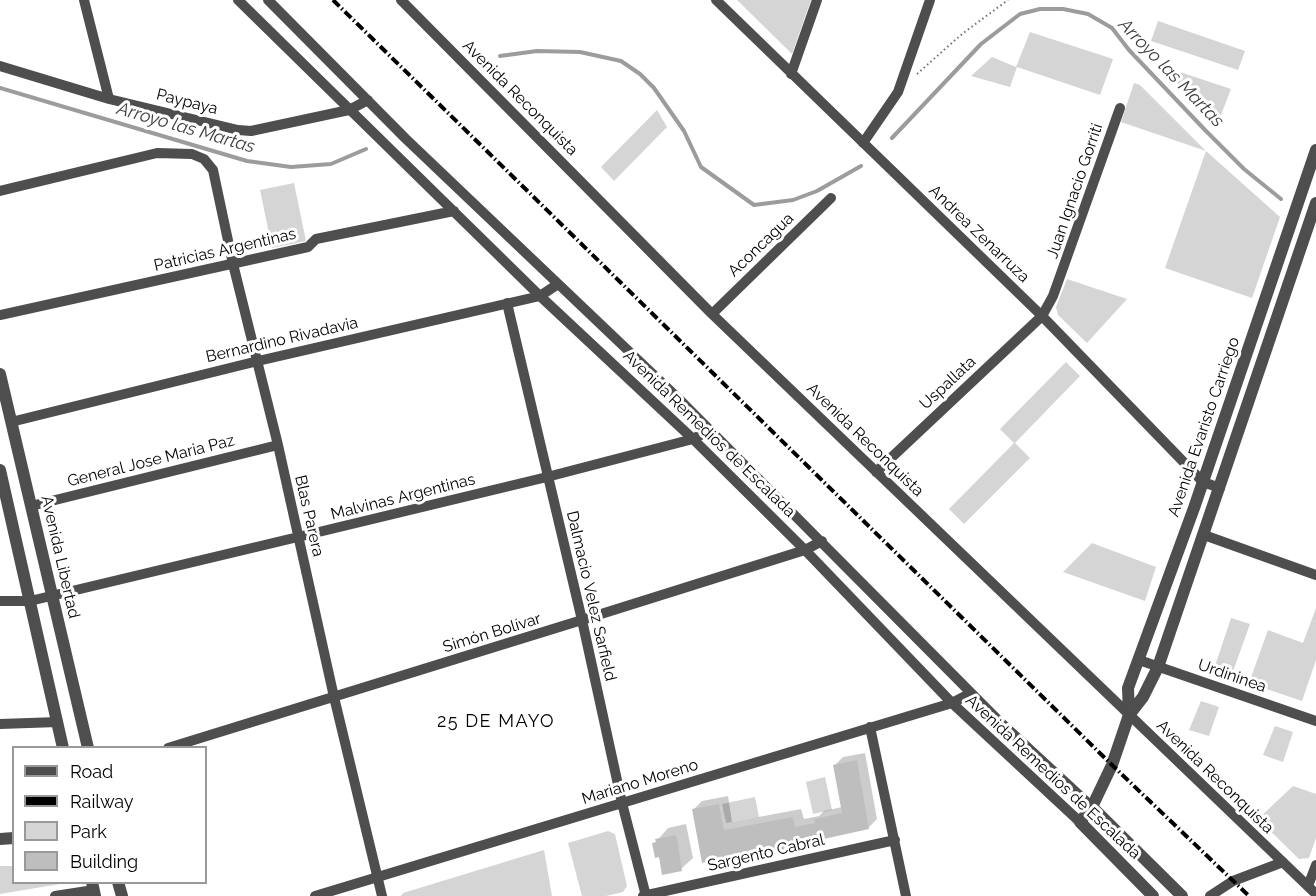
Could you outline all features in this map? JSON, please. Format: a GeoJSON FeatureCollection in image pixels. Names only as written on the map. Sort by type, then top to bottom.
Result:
{"type":"FeatureCollection","features":[{"type":"Feature","properties":{"kind":"street"},"geometry":{"type":"LineString","coordinates":[[84,0],[109,99]]}},
{"type":"Feature","properties":{"kind":"street","name":"Avenida Remedios de Escalada"},"geometry":{"type":"LineString","coordinates":[[238,0],[540,296],[693,439],[805,550],[952,704],[1080,822],[1153,896]]}},
{"type":"Feature","properties":{"kind":"street","name":"Avenida Remedios de Escalada"},"geometry":{"type":"LineString","coordinates":[[268,0],[406,139],[710,430],[971,693],[1182,896]]}},
{"type":"Feature","properties":{"kind":"street","name":"Avenida Reconquista"},"geometry":{"type":"LineString","coordinates":[[401,0],[712,314],[1312,890]]}},
{"type":"Feature","properties":{"kind":"street","name":"Andrea Zenarruza"},"geometry":{"type":"LineString","coordinates":[[716,0],[1042,316],[1203,482],[1220,488]]}},
{"type":"Feature","properties":{"kind":"street"},"geometry":{"type":"LineString","coordinates":[[791,74],[817,0]]}},
{"type":"Feature","properties":{"kind":"street"},"geometry":{"type":"LineString","coordinates":[[863,143],[898,92],[930,0]]}},
{"type":"Feature","properties":{"kind":"street","name":"Paypaya"},"geometry":{"type":"LineString","coordinates":[[0,66],[109,99],[238,130],[250,131],[349,110],[369,102]]}},
{"type":"Feature","properties":{"kind":"street","name":"Juan Ignacio Gorriti"},"geometry":{"type":"LineString","coordinates":[[1042,316],[1053,296],[1120,108]]}},
{"type":"Feature","properties":{"kind":"street","name":"Avenida Evaristo Carriego"},"geometry":{"type":"LineString","coordinates":[[1129,715],[1128,688],[1203,482],[1316,150]]}},
{"type":"Feature","properties":{"kind":"street","name":"Blas Parera"},"geometry":{"type":"LineString","coordinates":[[0,191],[158,153],[192,154],[204,159],[213,170],[233,264],[278,445],[334,697],[382,896]]}},
{"type":"Feature","properties":{"kind":"street","name":"Aconcagua"},"geometry":{"type":"LineString","coordinates":[[712,314],[831,198]]}},
{"type":"Feature","properties":{"kind":"street","name":"Avenida Evaristo Carriego"},"geometry":{"type":"LineString","coordinates":[[1080,822],[1092,807],[1112,765],[1129,715],[1143,697],[1158,667],[1316,203]]}},
{"type":"Feature","properties":{"kind":"street","name":"Patricias Argentinas"},"geometry":{"type":"LineString","coordinates":[[0,315],[308,247],[316,239],[454,211]]}},
{"type":"Feature","properties":{"kind":"street","name":"Bernardino Rivadavia"},"geometry":{"type":"LineString","coordinates":[[11,422],[258,361],[540,296],[558,284]]}},
{"type":"Feature","properties":{"kind":"street","name":"Dalmacio Velez Sarfield"},"geometry":{"type":"LineString","coordinates":[[507,303],[645,896]]}},
{"type":"Feature","properties":{"kind":"street","name":"Uspallata"},"geometry":{"type":"LineString","coordinates":[[876,472],[1042,316]]}},
{"type":"Feature","properties":{"kind":"street","name":"Avenida Libertad"},"geometry":{"type":"LineString","coordinates":[[0,374],[88,746]]}},
{"type":"Feature","properties":{"kind":"street","name":"Malvinas Argentinas"},"geometry":{"type":"LineString","coordinates":[[0,602],[30,601],[52,596],[547,477],[693,439],[710,430]]}},
{"type":"Feature","properties":{"kind":"street","name":"General Jose Maria Paz"},"geometry":{"type":"LineString","coordinates":[[31,506],[278,445]]}},
{"type":"Feature","properties":{"kind":"street"},"geometry":{"type":"LineString","coordinates":[[0,470],[2,490],[63,746]]}},
{"type":"Feature","properties":{"kind":"street"},"geometry":{"type":"LineString","coordinates":[[1204,534],[1316,575]]}},
{"type":"Feature","properties":{"kind":"street","name":"Simón Bolívar"},"geometry":{"type":"LineString","coordinates":[[171,746],[805,550],[822,541]]}},
{"type":"Feature","properties":{"kind":"street","name":"Urdininea"},"geometry":{"type":"LineString","coordinates":[[1138,660],[1316,721]]}},
{"type":"Feature","properties":{"kind":"street","name":"Mariano Moreno"},"geometry":{"type":"LineString","coordinates":[[315,896],[952,704],[971,693]]}},
{"type":"Feature","properties":{"kind":"street"},"geometry":{"type":"LineString","coordinates":[[0,724],[58,722]]}},
{"type":"Feature","properties":{"kind":"street"},"geometry":{"type":"LineString","coordinates":[[870,727],[906,896]]}},
{"type":"Feature","properties":{"kind":"street","name":"Sargento Cabral"},"geometry":{"type":"LineString","coordinates":[[645,896],[895,840]]}},
{"type":"Feature","properties":{"kind":"street"},"geometry":{"type":"LineString","coordinates":[[1210,896],[1233,881],[1283,862]]}},
{"type":"Feature","properties":{"kind":"street"},"geometry":{"type":"LineString","coordinates":[[1312,890],[1316,866]]}},
{"type":"Feature","properties":{"kind":"street"},"geometry":{"type":"LineString","coordinates":[[55,896],[94,890]]}},
{"type":"Feature","properties":{"kind":"path"},"geometry":{"type":"LineString","coordinates":[[914,78],[962,34],[1008,0]]}},
{"type":"Feature","properties":{"kind":"green space"},"geometry":{"type":"Polygon","coordinates":[[[737,0],[811,0],[792,54],[737,0]]]}},
{"type":"Feature","properties":{"kind":"green space"},"geometry":{"type":"Polygon","coordinates":[[[1158,21],[1245,51],[1238,70],[1151,41],[1158,21]]]}},
{"type":"Feature","properties":{"kind":"green space"},"geometry":{"type":"Polygon","coordinates":[[[1030,32],[1113,59],[1100,95],[1017,67],[1010,87],[971,76],[992,57],[1016,67],[1030,32]]]}},
{"type":"Feature","properties":{"kind":"green space"},"geometry":{"type":"Polygon","coordinates":[[[1156,64],[1231,89],[1216,128],[1194,99],[1156,64]]]}},
{"type":"Feature","properties":{"kind":"green space"},"geometry":{"type":"Polygon","coordinates":[[[1134,83],[1140,85],[1206,151],[1121,122],[1134,83]]]}},
{"type":"Feature","properties":{"kind":"green space"},"geometry":{"type":"Polygon","coordinates":[[[657,110],[667,127],[614,181],[601,167],[657,110]]]}},
{"type":"Feature","properties":{"kind":"green space"},"geometry":{"type":"Polygon","coordinates":[[[1206,151],[1280,217],[1252,298],[1165,268],[1206,151]]]}},
{"type":"Feature","properties":{"kind":"green space"},"geometry":{"type":"Polygon","coordinates":[[[294,183],[306,241],[272,248],[260,190],[294,183]]]}},
{"type":"Feature","properties":{"kind":"green space"},"geometry":{"type":"Polygon","coordinates":[[[1067,279],[1127,299],[1087,343],[1058,315],[1056,307],[1067,279]]]}},
{"type":"Feature","properties":{"kind":"green space"},"geometry":{"type":"Polygon","coordinates":[[[1066,362],[1080,376],[1015,443],[1030,458],[964,524],[949,509],[1014,443],[1000,429],[1066,362]]]}},
{"type":"Feature","properties":{"kind":"green space"},"geometry":{"type":"Polygon","coordinates":[[[1092,543],[1156,567],[1145,601],[1063,572],[1092,543]]]}},
{"type":"Feature","properties":{"kind":"green space"},"geometry":{"type":"Polygon","coordinates":[[[1316,608],[1316,660],[1302,701],[1249,683],[1268,630],[1303,643],[1316,608]]]}},
{"type":"Feature","properties":{"kind":"green space"},"geometry":{"type":"Polygon","coordinates":[[[1231,618],[1250,624],[1231,677],[1213,672],[1231,618]]]}},
{"type":"Feature","properties":{"kind":"green space"},"geometry":{"type":"Polygon","coordinates":[[[1201,701],[1219,707],[1209,736],[1189,730],[1201,701]]]}},
{"type":"Feature","properties":{"kind":"green space"},"geometry":{"type":"Polygon","coordinates":[[[1275,726],[1293,732],[1283,762],[1263,755],[1275,726]]]}},
{"type":"Feature","properties":{"kind":"green space"},"geometry":{"type":"Polygon","coordinates":[[[825,777],[832,810],[813,814],[806,782],[825,777]]]}},
{"type":"Feature","properties":{"kind":"green space"},"geometry":{"type":"Polygon","coordinates":[[[1293,786],[1316,794],[1316,838],[1309,858],[1299,859],[1258,819],[1293,786]]]}},
{"type":"Feature","properties":{"kind":"green space"},"geometry":{"type":"Polygon","coordinates":[[[755,797],[759,817],[726,823],[722,804],[755,797]]]}},
{"type":"Feature","properties":{"kind":"green space"},"geometry":{"type":"Polygon","coordinates":[[[608,831],[615,834],[627,886],[623,892],[606,896],[582,896],[568,843],[608,831]]]}},
{"type":"Feature","properties":{"kind":"green space"},"geometry":{"type":"Polygon","coordinates":[[[544,850],[552,896],[401,896],[403,893],[544,850]]]}},
{"type":"Feature","properties":{"kind":"green space"},"geometry":{"type":"Polygon","coordinates":[[[0,866],[12,866],[12,884],[60,884],[0,894],[0,866]]]}},
{"type":"Feature","properties":{"kind":"building"},"geometry":{"type":"Polygon","coordinates":[[[857,760],[869,829],[819,840],[818,837],[798,841],[799,846],[759,855],[758,850],[702,863],[692,809],[719,804],[724,830],[793,817],[795,827],[815,823],[814,819],[842,813],[833,765],[857,760]]]}},
{"type":"Feature","properties":{"kind":"building"},"geometry":{"type":"Polygon","coordinates":[[[675,835],[682,871],[662,875],[659,857],[655,858],[652,843],[656,842],[655,839],[675,835]]]}},
{"type":"Feature","properties":{"kind":"waterway","name":"Arroyo las Martas"},"geometry":{"type":"LineString","coordinates":[[892,138],[981,44],[1020,14],[1040,9],[1063,9],[1088,14],[1112,28],[1129,50],[1205,130],[1244,169],[1281,199]]}},
{"type":"Feature","properties":{"kind":"waterway","name":"Arroyo las Martas"},"geometry":{"type":"LineString","coordinates":[[500,56],[537,51],[580,52],[621,61],[640,74],[654,88],[684,131],[701,167],[754,205],[793,200],[817,191],[861,166]]}},
{"type":"Feature","properties":{"kind":"waterway","name":"Arroyo las Martas"},"geometry":{"type":"LineString","coordinates":[[0,88],[247,161],[291,167],[331,164],[366,149]]}},
{"type":"Feature","properties":{"kind":"railway"},"geometry":{"type":"LineString","coordinates":[[333,0],[1112,765],[1249,896]]}},
{"type":"Feature","properties":{"kind":"district","name":"25 DE MAYO"},"geometry":{"type":"Point","coordinates":[496,722]}}]}
